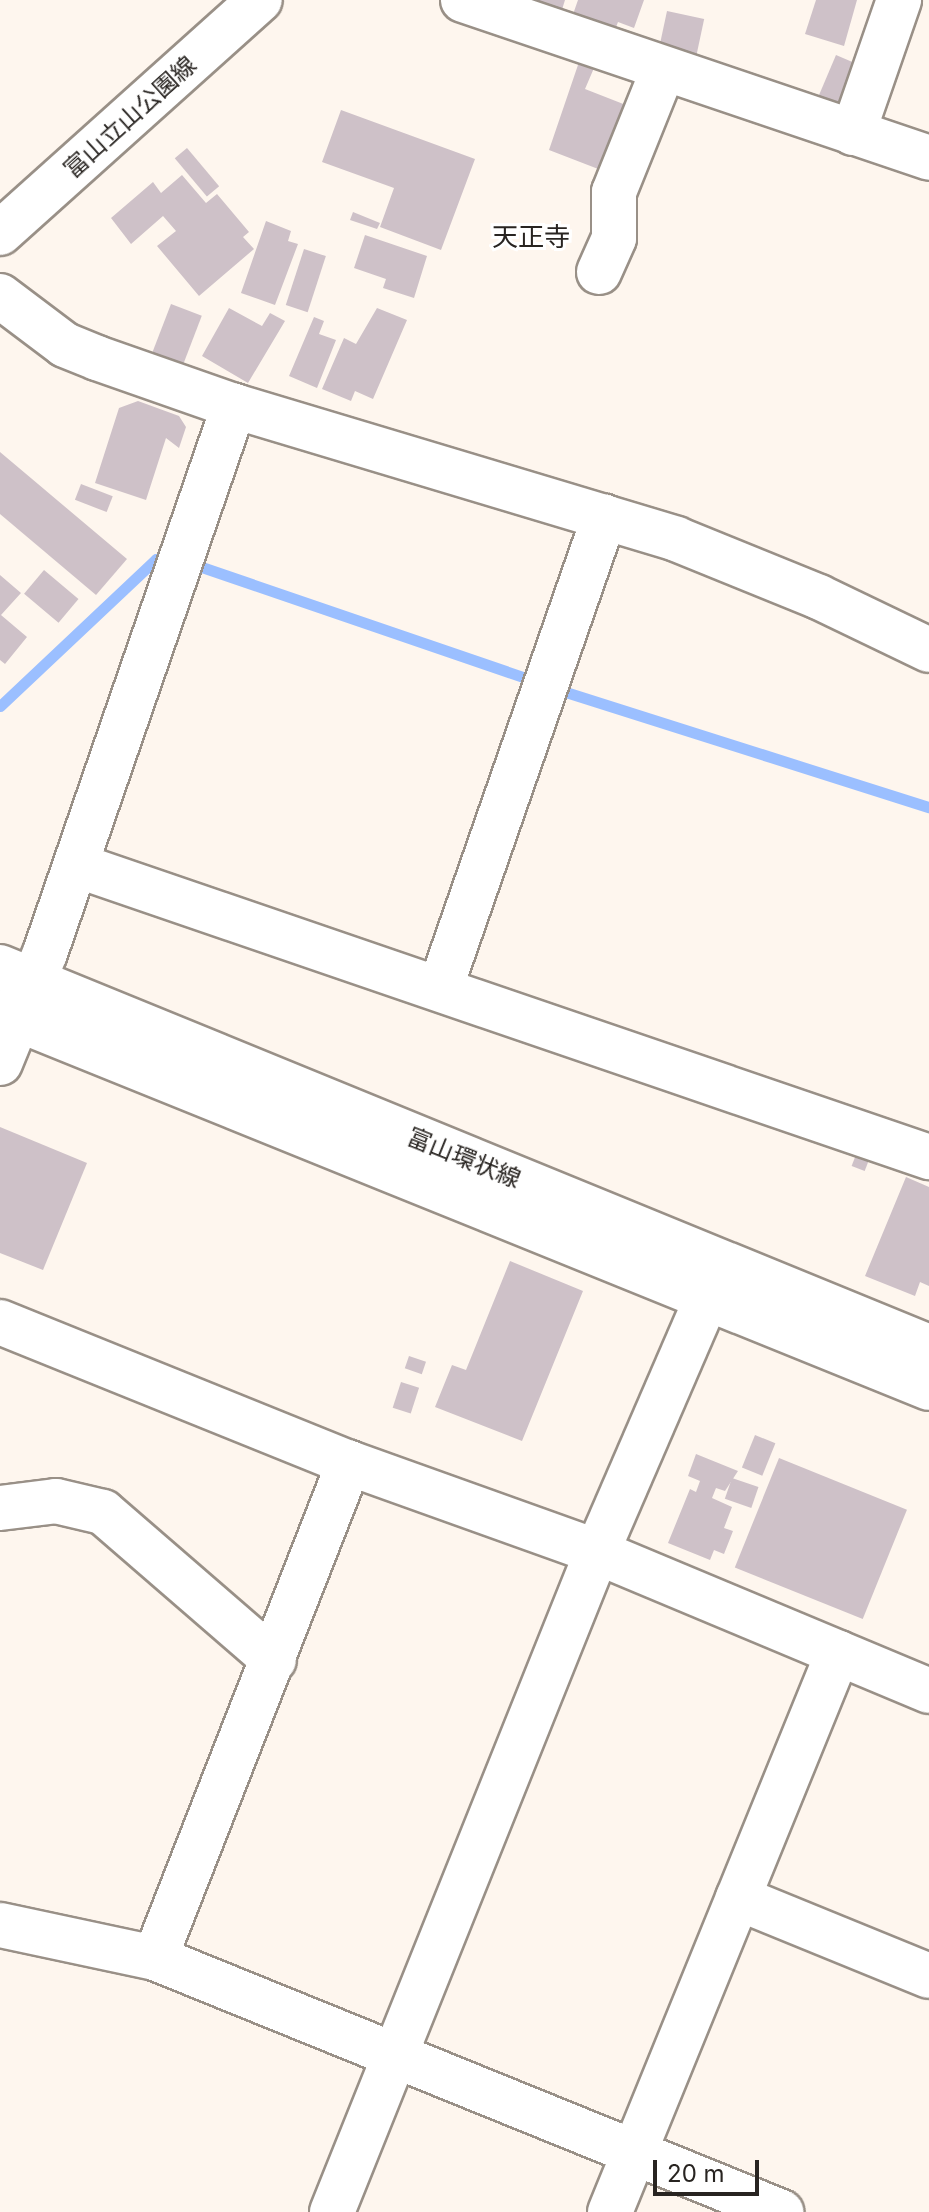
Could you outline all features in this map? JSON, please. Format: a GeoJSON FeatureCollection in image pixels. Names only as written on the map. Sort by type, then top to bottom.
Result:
{"type":"FeatureCollection","features":[{"type":"Feature","properties":{"kind":"street","name":"富山立山公園線"},"geometry":{"type":"LineString","coordinates":[[0,233],[260,0]]}},
{"type":"Feature","properties":{"kind":"street"},"geometry":{"type":"LineString","coordinates":[[463,0],[929,158]]}},
{"type":"Feature","properties":{"kind":"street"},"geometry":{"type":"LineString","coordinates":[[853,133],[899,0]]}},
{"type":"Feature","properties":{"kind":"street"},"geometry":{"type":"LineString","coordinates":[[599,272],[614,238],[614,192],[663,70]]}},
{"type":"Feature","properties":{"kind":"street"},"geometry":{"type":"LineString","coordinates":[[0,296],[65,345],[234,406],[676,539],[819,597],[929,650]]}},
{"type":"Feature","properties":{"kind":"street"},"geometry":{"type":"LineString","coordinates":[[0,1063],[13,995],[76,865],[234,406]]}},
{"type":"Feature","properties":{"kind":"street"},"geometry":{"type":"LineString","coordinates":[[441,986],[604,517]]}},
{"type":"Feature","properties":{"kind":"street"},"geometry":{"type":"LineString","coordinates":[[76,865],[441,986],[929,1157]]}},
{"type":"Feature","properties":{"kind":"street","name":"富山環状線"},"geometry":{"type":"LineString","coordinates":[[13,995],[714,1281],[929,1388]]}},
{"type":"Feature","properties":{"kind":"street"},"geometry":{"type":"LineString","coordinates":[[332,2212],[597,1552],[714,1281]]}},
{"type":"Feature","properties":{"kind":"street","name":"富山環状線"},"geometry":{"type":"LineString","coordinates":[[714,1281],[929,1347]]}},
{"type":"Feature","properties":{"kind":"street"},"geometry":{"type":"LineString","coordinates":[[0,1322],[349,1463],[597,1552],[929,1691]]}},
{"type":"Feature","properties":{"kind":"street"},"geometry":{"type":"LineString","coordinates":[[155,1958],[349,1463]]}},
{"type":"Feature","properties":{"kind":"street"},"geometry":{"type":"LineString","coordinates":[[0,1508],[56,1501],[103,1512],[274,1660]]}},
{"type":"Feature","properties":{"kind":"street"},"geometry":{"type":"LineString","coordinates":[[610,2212],[838,1653]]}},
{"type":"Feature","properties":{"kind":"street"},"geometry":{"type":"LineString","coordinates":[[738,1898],[929,1976]]}},
{"type":"Feature","properties":{"kind":"street"},"geometry":{"type":"LineString","coordinates":[[0,1925],[155,1958],[781,2212]]}},
{"type":"Feature","properties":{"kind":"building"},"geometry":{"type":"Polygon","coordinates":[[[525,0],[565,0],[561,13],[525,0]]]}},
{"type":"Feature","properties":{"kind":"building"},"geometry":{"type":"Polygon","coordinates":[[[578,0],[644,0],[634,28],[618,22],[613,35],[571,20],[578,0]]]}},
{"type":"Feature","properties":{"kind":"building"},"geometry":{"type":"Polygon","coordinates":[[[816,0],[857,0],[844,46],[805,34],[816,0]]]}},
{"type":"Feature","properties":{"kind":"building"},"geometry":{"type":"Polygon","coordinates":[[[667,11],[704,19],[695,60],[658,52],[667,11]]]}},
{"type":"Feature","properties":{"kind":"building"},"geometry":{"type":"Polygon","coordinates":[[[836,55],[862,66],[844,107],[818,96],[836,55]]]}},
{"type":"Feature","properties":{"kind":"building"},"geometry":{"type":"Polygon","coordinates":[[[579,62],[594,68],[585,89],[631,107],[606,172],[549,150],[579,62]]]}},
{"type":"Feature","properties":{"kind":"building"},"geometry":{"type":"Polygon","coordinates":[[[341,110],[475,159],[441,250],[380,227],[394,188],[322,162],[341,110]]]}},
{"type":"Feature","properties":{"kind":"building"},"geometry":{"type":"Polygon","coordinates":[[[187,148],[219,186],[207,197],[175,158],[187,148]]]}},
{"type":"Feature","properties":{"kind":"building"},"geometry":{"type":"Polygon","coordinates":[[[182,175],[206,203],[217,194],[249,232],[243,237],[254,249],[199,296],[157,246],[176,231],[163,216],[131,244],[111,218],[153,182],[161,193],[182,175]]]}},
{"type":"Feature","properties":{"kind":"building"},"geometry":{"type":"Polygon","coordinates":[[[353,212],[380,223],[377,229],[350,220],[353,212]]]}},
{"type":"Feature","properties":{"kind":"building"},"geometry":{"type":"Polygon","coordinates":[[[266,221],[291,231],[288,241],[298,244],[275,305],[241,293],[266,221]]]}},
{"type":"Feature","properties":{"kind":"building"},"geometry":{"type":"Polygon","coordinates":[[[365,235],[427,256],[414,298],[383,288],[386,279],[354,268],[365,235]]]}},
{"type":"Feature","properties":{"kind":"building"},"geometry":{"type":"Polygon","coordinates":[[[304,249],[326,256],[308,312],[286,305],[304,249]]]}},
{"type":"Feature","properties":{"kind":"building"},"geometry":{"type":"Polygon","coordinates":[[[171,304],[202,316],[182,367],[151,355],[171,304]]]}},
{"type":"Feature","properties":{"kind":"building"},"geometry":{"type":"Polygon","coordinates":[[[229,308],[262,326],[270,313],[285,321],[248,383],[202,356],[229,308]]]}},
{"type":"Feature","properties":{"kind":"building"},"geometry":{"type":"Polygon","coordinates":[[[377,308],[407,320],[373,399],[355,391],[351,401],[322,389],[344,338],[356,344],[377,308]]]}},
{"type":"Feature","properties":{"kind":"building"},"geometry":{"type":"Polygon","coordinates":[[[314,317],[324,321],[319,334],[336,340],[317,388],[289,376],[314,317]]]}},
{"type":"Feature","properties":{"kind":"building"},"geometry":{"type":"Polygon","coordinates":[[[138,401],[179,416],[186,427],[179,448],[166,438],[146,500],[95,483],[119,408],[138,401]]]}},
{"type":"Feature","properties":{"kind":"building"},"geometry":{"type":"Polygon","coordinates":[[[0,452],[127,559],[96,595],[0,514],[0,452]]]}},
{"type":"Feature","properties":{"kind":"building"},"geometry":{"type":"Polygon","coordinates":[[[81,484],[113,496],[107,512],[75,500],[81,484]]]}},
{"type":"Feature","properties":{"kind":"building"},"geometry":{"type":"Polygon","coordinates":[[[44,570],[78,599],[59,623],[24,594],[44,570]]]}},
{"type":"Feature","properties":{"kind":"building"},"geometry":{"type":"Polygon","coordinates":[[[0,575],[21,593],[1,615],[27,637],[5,664],[0,660],[0,575]]]}},
{"type":"Feature","properties":{"kind":"building"},"geometry":{"type":"Polygon","coordinates":[[[0,1127],[87,1163],[43,1270],[0,1253],[0,1127]]]}},
{"type":"Feature","properties":{"kind":"building"},"geometry":{"type":"Polygon","coordinates":[[[857,1152],[870,1157],[865,1171],[852,1166],[857,1152]]]}},
{"type":"Feature","properties":{"kind":"building"},"geometry":{"type":"Polygon","coordinates":[[[906,1177],[929,1187],[929,1286],[920,1282],[915,1296],[865,1276],[906,1177]]]}},
{"type":"Feature","properties":{"kind":"building"},"geometry":{"type":"Polygon","coordinates":[[[510,1261],[583,1291],[522,1441],[435,1407],[452,1365],[466,1370],[510,1261]]]}},
{"type":"Feature","properties":{"kind":"building"},"geometry":{"type":"Polygon","coordinates":[[[409,1356],[426,1362],[422,1374],[405,1368],[409,1356]]]}},
{"type":"Feature","properties":{"kind":"building"},"geometry":{"type":"Polygon","coordinates":[[[401,1382],[419,1388],[411,1414],[393,1408],[401,1382]]]}},
{"type":"Feature","properties":{"kind":"building"},"geometry":{"type":"Polygon","coordinates":[[[755,1435],[775,1443],[762,1476],[742,1467],[755,1435]]]}},
{"type":"Feature","properties":{"kind":"building"},"geometry":{"type":"Polygon","coordinates":[[[696,1454],[738,1471],[725,1491],[716,1488],[712,1498],[732,1507],[724,1528],[733,1531],[724,1554],[714,1550],[710,1560],[668,1543],[690,1489],[696,1492],[700,1481],[688,1476],[696,1454]]]}},
{"type":"Feature","properties":{"kind":"building"},"geometry":{"type":"Polygon","coordinates":[[[779,1458],[907,1510],[863,1619],[735,1567],[779,1458]]]}},
{"type":"Feature","properties":{"kind":"building"},"geometry":{"type":"Polygon","coordinates":[[[732,1478],[758,1487],[751,1508],[725,1499],[732,1478]]]}},
{"type":"Feature","properties":{"kind":"waterway"},"geometry":{"type":"LineString","coordinates":[[0,706],[156,559],[173,561]]}},
{"type":"Feature","properties":{"kind":"waterway"},"geometry":{"type":"LineString","coordinates":[[190,563],[537,682]]}},
{"type":"Feature","properties":{"kind":"waterway"},"geometry":{"type":"LineString","coordinates":[[553,688],[929,807]]}},
{"type":"Feature","properties":{"kind":"district","name":"天正寺"},"geometry":{"type":"Point","coordinates":[531,237]}}]}
